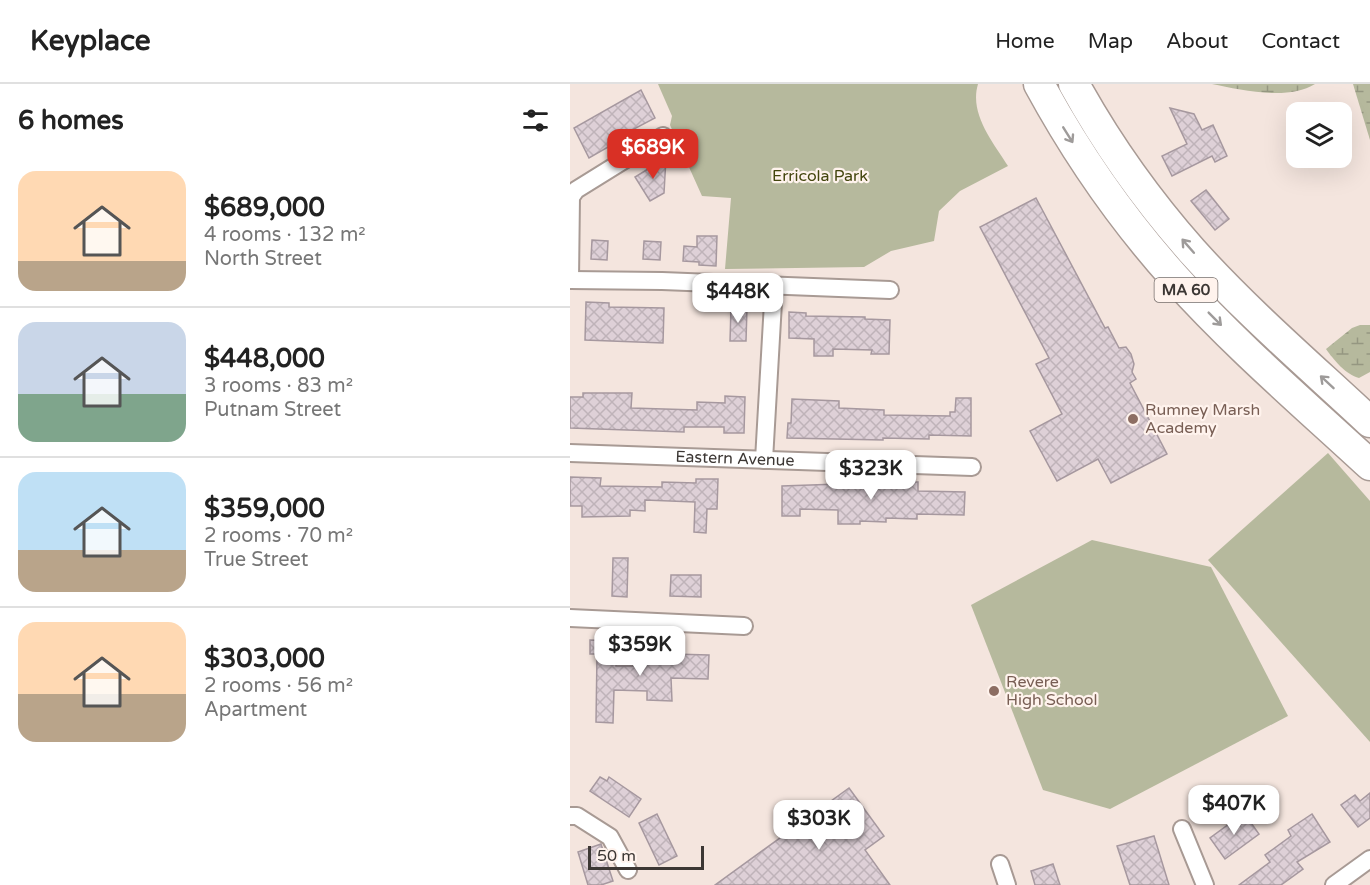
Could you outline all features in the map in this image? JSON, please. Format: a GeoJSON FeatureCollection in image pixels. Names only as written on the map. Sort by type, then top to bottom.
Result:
{"type":"FeatureCollection","features":[{"type":"Feature","properties":{"kind":"highway","name":"MA 60"},"geometry":{"type":"LineString","coordinates":[[1039,84],[1089,168],[1157,257],[1215,319],[1370,465]]}},
{"type":"Feature","properties":{"kind":"highway","name":"MA 60"},"geometry":{"type":"LineString","coordinates":[[1074,84],[1123,163],[1192,251],[1244,304],[1370,422]]}},
{"type":"Feature","properties":{"kind":"street"},"geometry":{"type":"LineString","coordinates":[[663,136],[582,184],[571,196],[570,280],[890,290]]}},
{"type":"Feature","properties":{"kind":"street"},"geometry":{"type":"LineString","coordinates":[[764,460],[774,285]]}},
{"type":"Feature","properties":{"kind":"street","name":"Eastern Avenue"},"geometry":{"type":"LineString","coordinates":[[570,453],[972,467]]}},
{"type":"Feature","properties":{"kind":"street"},"geometry":{"type":"LineString","coordinates":[[570,618],[744,626]]}},
{"type":"Feature","properties":{"kind":"street"},"geometry":{"type":"LineString","coordinates":[[570,816],[577,816],[610,837],[628,870]]}},
{"type":"Feature","properties":{"kind":"street"},"geometry":{"type":"LineString","coordinates":[[1182,829],[1205,885]]}},
{"type":"Feature","properties":{"kind":"street"},"geometry":{"type":"LineString","coordinates":[[1334,885],[1370,858]]}},
{"type":"Feature","properties":{"kind":"street"},"geometry":{"type":"LineString","coordinates":[[1000,864],[1007,885]]}},
{"type":"Feature","properties":{"kind":"green space","name":"Erricola Park"},"geometry":{"type":"Polygon","coordinates":[[[658,84],[978,84],[976,95],[980,117],[1008,166],[960,191],[939,211],[934,241],[891,251],[864,267],[725,269],[731,198],[702,196],[670,125],[672,116],[658,84]]]}},
{"type":"Feature","properties":{"kind":"green space"},"geometry":{"type":"Polygon","coordinates":[[[1212,84],[1315,84],[1292,92],[1264,93],[1212,84]]]}},
{"type":"Feature","properties":{"kind":"green space"},"geometry":{"type":"Polygon","coordinates":[[[1353,84],[1370,84],[1370,140],[1353,84]]]}},
{"type":"Feature","properties":{"kind":"green space"},"geometry":{"type":"Polygon","coordinates":[[[1370,325],[1370,372],[1359,378],[1345,370],[1326,349],[1352,328],[1370,325]]]}},
{"type":"Feature","properties":{"kind":"green space"},"geometry":{"type":"Polygon","coordinates":[[[1328,453],[1370,501],[1370,742],[1208,560],[1328,453]]]}},
{"type":"Feature","properties":{"kind":"green space"},"geometry":{"type":"Polygon","coordinates":[[[1092,540],[1211,567],[1288,716],[1110,809],[1043,790],[971,605],[1092,540]]]}},
{"type":"Feature","properties":{"kind":"building"},"geometry":{"type":"Polygon","coordinates":[[[641,90],[655,118],[630,131],[631,134],[589,158],[574,128],[641,90]]]}},
{"type":"Feature","properties":{"kind":"building"},"geometry":{"type":"Polygon","coordinates":[[[1170,108],[1194,114],[1202,130],[1213,125],[1227,156],[1215,162],[1212,156],[1172,176],[1162,156],[1187,144],[1170,108]]]}},
{"type":"Feature","properties":{"kind":"building"},"geometry":{"type":"Polygon","coordinates":[[[666,158],[664,193],[650,201],[635,177],[666,158]]]}},
{"type":"Feature","properties":{"kind":"building"},"geometry":{"type":"Polygon","coordinates":[[[1206,190],[1229,219],[1215,230],[1191,201],[1206,190]]]}},
{"type":"Feature","properties":{"kind":"building"},"geometry":{"type":"Polygon","coordinates":[[[1036,198],[1105,328],[1108,327],[1119,348],[1126,347],[1131,354],[1134,364],[1132,372],[1136,379],[1130,383],[1167,454],[1111,483],[1098,459],[1057,481],[1030,431],[1062,414],[1036,364],[1049,358],[980,227],[1036,198]]]}},
{"type":"Feature","properties":{"kind":"building"},"geometry":{"type":"Polygon","coordinates":[[[697,236],[717,236],[716,266],[683,261],[684,246],[697,247],[697,236]]]}},
{"type":"Feature","properties":{"kind":"building"},"geometry":{"type":"Polygon","coordinates":[[[592,240],[608,241],[607,260],[591,259],[592,240]]]}},
{"type":"Feature","properties":{"kind":"building"},"geometry":{"type":"Polygon","coordinates":[[[644,241],[661,242],[660,260],[643,259],[644,241]]]}},
{"type":"Feature","properties":{"kind":"building"},"geometry":{"type":"Polygon","coordinates":[[[586,302],[609,303],[609,307],[664,308],[663,343],[585,340],[586,302]]]}},
{"type":"Feature","properties":{"kind":"building"},"geometry":{"type":"Polygon","coordinates":[[[731,308],[747,308],[746,341],[730,341],[731,308]]]}},
{"type":"Feature","properties":{"kind":"building"},"geometry":{"type":"Polygon","coordinates":[[[789,312],[806,313],[806,316],[865,317],[865,319],[890,320],[889,354],[871,354],[872,350],[833,349],[833,356],[814,356],[814,339],[789,338],[789,312]]]}},
{"type":"Feature","properties":{"kind":"building"},"geometry":{"type":"Polygon","coordinates":[[[583,393],[632,393],[631,408],[697,410],[697,402],[725,403],[725,396],[745,397],[744,433],[724,433],[724,427],[684,427],[684,432],[570,428],[570,397],[583,397],[583,393]]]}},
{"type":"Feature","properties":{"kind":"building"},"geometry":{"type":"Polygon","coordinates":[[[956,398],[971,398],[971,436],[929,435],[929,439],[883,438],[883,440],[787,438],[788,423],[791,423],[792,399],[839,401],[839,408],[884,410],[884,415],[950,416],[950,412],[955,412],[956,398]]]}},
{"type":"Feature","properties":{"kind":"building"},"geometry":{"type":"Polygon","coordinates":[[[570,477],[601,478],[600,486],[662,487],[662,482],[696,483],[696,479],[718,479],[717,509],[707,509],[706,533],[694,532],[695,502],[645,500],[645,511],[630,510],[630,516],[582,517],[582,506],[570,506],[570,477]]]}},
{"type":"Feature","properties":{"kind":"building"},"geometry":{"type":"Polygon","coordinates":[[[839,480],[861,481],[861,484],[900,485],[900,482],[918,482],[918,491],[965,492],[964,515],[917,514],[917,519],[886,518],[886,522],[860,521],[860,524],[838,524],[838,510],[800,509],[800,516],[782,516],[782,486],[839,484],[839,480]]]}},
{"type":"Feature","properties":{"kind":"building"},"geometry":{"type":"Polygon","coordinates":[[[613,558],[628,558],[627,597],[612,596],[613,558]]]}},
{"type":"Feature","properties":{"kind":"building"},"geometry":{"type":"Polygon","coordinates":[[[671,575],[701,575],[701,597],[670,596],[671,575]]]}},
{"type":"Feature","properties":{"kind":"building"},"geometry":{"type":"Polygon","coordinates":[[[590,640],[616,641],[616,666],[641,666],[641,663],[672,664],[673,654],[709,655],[708,679],[671,678],[672,701],[647,700],[647,691],[614,690],[613,723],[596,722],[597,654],[590,654],[590,640]]]}},
{"type":"Feature","properties":{"kind":"building"},"geometry":{"type":"Polygon","coordinates":[[[600,777],[607,781],[609,777],[641,799],[629,817],[590,791],[600,777]]]}},
{"type":"Feature","properties":{"kind":"building"},"geometry":{"type":"Polygon","coordinates":[[[849,788],[884,836],[865,850],[890,885],[715,885],[849,788]]]}},
{"type":"Feature","properties":{"kind":"building"},"geometry":{"type":"Polygon","coordinates":[[[1370,793],[1370,818],[1358,827],[1341,805],[1355,795],[1360,801],[1370,793]]]}},
{"type":"Feature","properties":{"kind":"building"},"geometry":{"type":"Polygon","coordinates":[[[1244,813],[1259,834],[1225,859],[1210,838],[1244,813]]]}},
{"type":"Feature","properties":{"kind":"building"},"geometry":{"type":"Polygon","coordinates":[[[657,814],[677,856],[659,865],[639,823],[657,814]]]}},
{"type":"Feature","properties":{"kind":"building"},"geometry":{"type":"Polygon","coordinates":[[[1312,814],[1330,842],[1297,862],[1303,869],[1281,885],[1239,885],[1270,862],[1265,855],[1291,836],[1288,830],[1312,814]]]}},
{"type":"Feature","properties":{"kind":"building"},"geometry":{"type":"Polygon","coordinates":[[[1154,836],[1169,885],[1130,885],[1117,846],[1154,836]]]}},
{"type":"Feature","properties":{"kind":"building"},"geometry":{"type":"Polygon","coordinates":[[[601,844],[613,881],[601,885],[588,885],[578,852],[601,844]]]}},
{"type":"Feature","properties":{"kind":"building"},"geometry":{"type":"Polygon","coordinates":[[[1053,864],[1060,885],[1035,885],[1031,871],[1053,864]]]}},
{"type":"Feature","properties":{"kind":"place","name":"Rumney Marsh Academy"},"geometry":{"type":"Point","coordinates":[1133,419]}},
{"type":"Feature","properties":{"kind":"place","name":"Revere High School"},"geometry":{"type":"Point","coordinates":[994,691]}}]}
